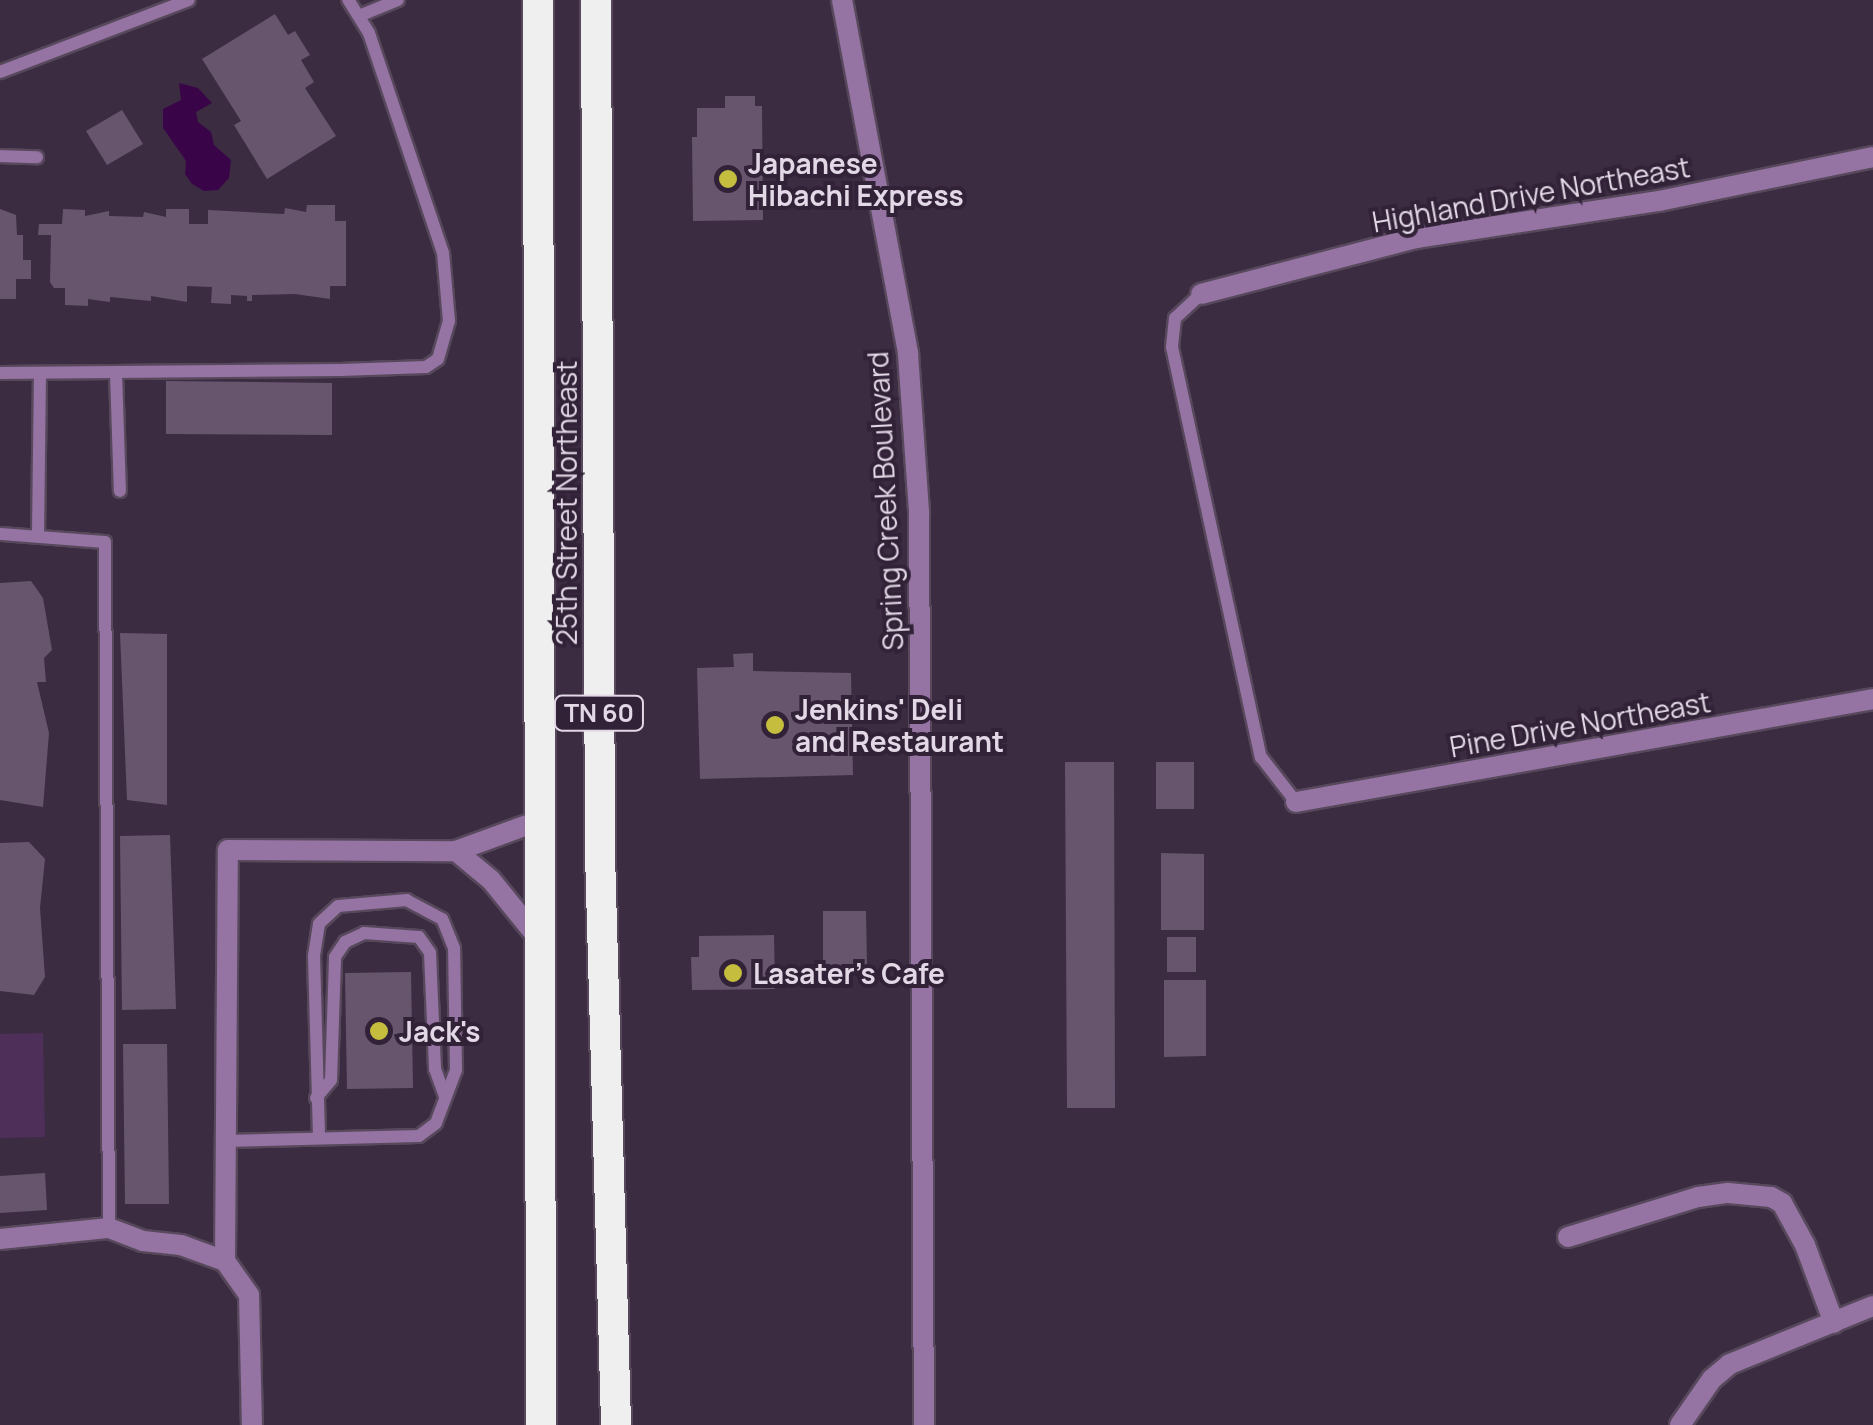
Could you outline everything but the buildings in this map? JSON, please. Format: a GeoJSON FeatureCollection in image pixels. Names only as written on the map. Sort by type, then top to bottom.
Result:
{"type":"FeatureCollection","features":[{"type":"Feature","properties":{"kind":"highway","name":"25th Street Northeast"},"geometry":{"type":"LineString","coordinates":[[538,0],[541,1425]]}},
{"type":"Feature","properties":{"kind":"highway","name":"25th Street Northeast"},"geometry":{"type":"LineString","coordinates":[[596,0],[600,854],[616,1425]]}},
{"type":"Feature","properties":{"kind":"street","name":"Spring Creek Boulevard"},"geometry":{"type":"LineString","coordinates":[[842,0],[908,354],[919,512],[924,1425]]}},
{"type":"Feature","properties":{"kind":"street","name":"Highland Drive Northeast"},"geometry":{"type":"LineString","coordinates":[[1201,294],[1416,238],[1658,201],[1873,157]]}},
{"type":"Feature","properties":{"kind":"street","name":"Pine Drive Northeast"},"geometry":{"type":"LineString","coordinates":[[1296,802],[1873,699]]}},
{"type":"Feature","properties":{"kind":"street"},"geometry":{"type":"LineString","coordinates":[[226,1262],[228,850],[456,851],[538,821]]}},
{"type":"Feature","properties":{"kind":"street"},"geometry":{"type":"LineString","coordinates":[[456,851],[491,880],[539,939]]}},
{"type":"Feature","properties":{"kind":"street"},"geometry":{"type":"LineString","coordinates":[[1568,1237],[1698,1197],[1728,1193],[1772,1197],[1782,1203],[1805,1245],[1834,1323]]}},
{"type":"Feature","properties":{"kind":"street"},"geometry":{"type":"LineString","coordinates":[[0,1239],[108,1228],[142,1241],[182,1244],[226,1262],[249,1295],[252,1425]]}},
{"type":"Feature","properties":{"kind":"street"},"geometry":{"type":"LineString","coordinates":[[1680,1425],[1712,1379],[1730,1364],[1873,1306]]}},
{"type":"Feature","properties":{"kind":"lane"},"geometry":{"type":"LineString","coordinates":[[0,72],[189,0]]}},
{"type":"Feature","properties":{"kind":"lane"},"geometry":{"type":"LineString","coordinates":[[0,373],[426,367],[444,350],[450,321],[442,253],[359,16],[348,0]]}},
{"type":"Feature","properties":{"kind":"lane"},"geometry":{"type":"LineString","coordinates":[[359,16],[398,0]]}},
{"type":"Feature","properties":{"kind":"lane"},"geometry":{"type":"LineString","coordinates":[[0,156],[37,157]]}},
{"type":"Feature","properties":{"kind":"lane"},"geometry":{"type":"LineString","coordinates":[[1201,294],[1175,318],[1172,348],[1261,757],[1296,802]]}},
{"type":"Feature","properties":{"kind":"lane"},"geometry":{"type":"LineString","coordinates":[[38,536],[40,373]]}},
{"type":"Feature","properties":{"kind":"lane"},"geometry":{"type":"LineString","coordinates":[[116,373],[120,491]]}},
{"type":"Feature","properties":{"kind":"lane"},"geometry":{"type":"LineString","coordinates":[[0,534],[105,542],[108,1228]]}},
{"type":"Feature","properties":{"kind":"lane"},"geometry":{"type":"LineString","coordinates":[[226,1141],[419,1136],[436,1123],[456,1070],[454,948],[442,919],[407,900],[338,906],[318,924],[314,956],[319,1138]]}},
{"type":"Feature","properties":{"kind":"lane"},"geometry":{"type":"LineString","coordinates":[[316,1098],[330,1080],[336,957],[345,942],[364,933],[419,937],[430,952],[436,1070],[444,1096]]}},
{"type":"Feature","properties":{"kind":"shaded area"},"geometry":{"type":"Polygon","coordinates":[[[179,83],[198,88],[212,103],[196,112],[198,122],[211,132],[214,145],[231,160],[229,178],[218,190],[204,191],[192,184],[185,174],[186,161],[163,128],[163,109],[181,100],[179,83]]]}},
{"type":"Feature","properties":{"kind":"shaded area"},"geometry":{"type":"Polygon","coordinates":[[[43,1033],[45,1137],[0,1138],[0,1034],[43,1033]]]}},
{"type":"Feature","properties":{"kind":"place","name":"Japanese Hibachi Express"},"geometry":{"type":"Point","coordinates":[728,179]}},
{"type":"Feature","properties":{"kind":"place","name":"Jenkins' Deli and Restaurant"},"geometry":{"type":"Point","coordinates":[775,725]}},
{"type":"Feature","properties":{"kind":"place","name":"Lasater's Cafe"},"geometry":{"type":"Point","coordinates":[733,973]}},
{"type":"Feature","properties":{"kind":"place","name":"Jack's"},"geometry":{"type":"Point","coordinates":[379,1031]}}]}
